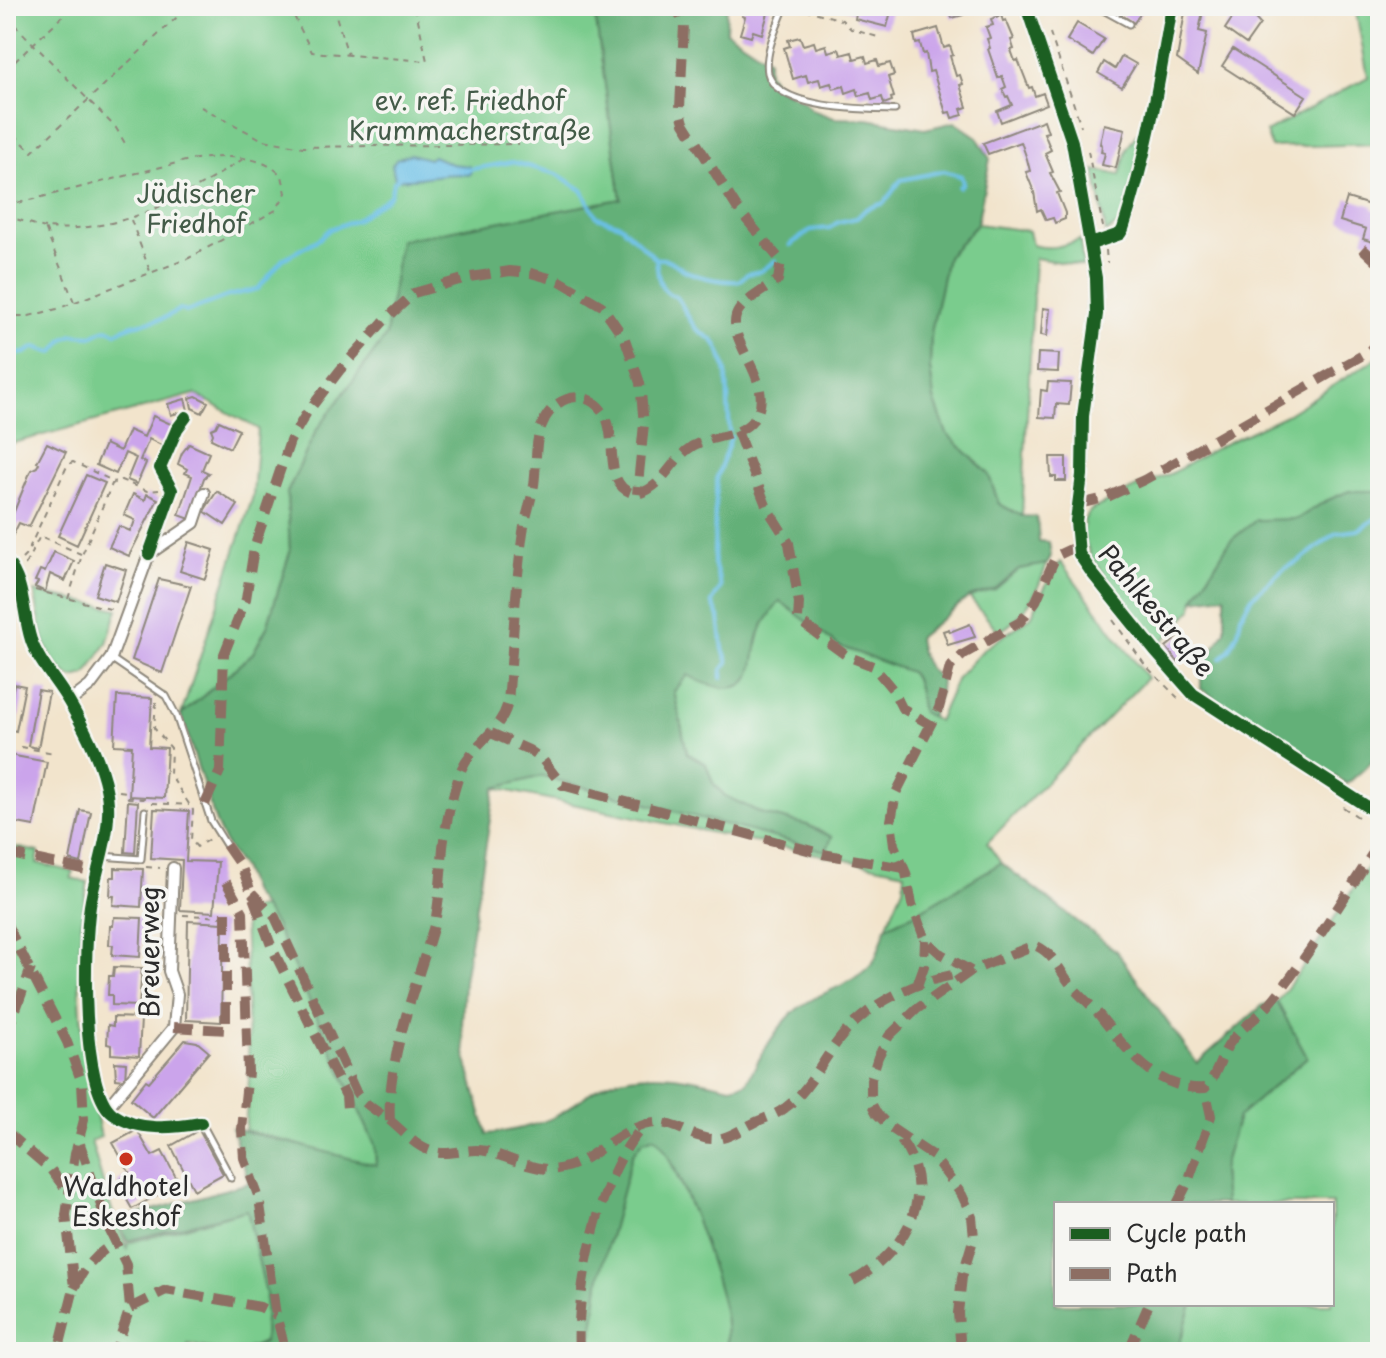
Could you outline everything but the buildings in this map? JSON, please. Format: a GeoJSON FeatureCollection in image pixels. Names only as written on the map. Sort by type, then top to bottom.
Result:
{"type":"FeatureCollection","features":[{"type":"Feature","properties":{"kind":"street"},"geometry":{"type":"LineString","coordinates":[[1091,244],[1120,234],[1123,229],[1137,187],[1151,125],[1172,6]]}},
{"type":"Feature","properties":{"kind":"street","name":"Pahlkestraße"},"geometry":{"type":"LineString","coordinates":[[1026,7],[1072,142],[1096,278],[1097,314],[1083,416],[1082,475],[1076,521],[1077,546],[1082,560],[1165,664],[1193,694],[1380,815]]}},
{"type":"Feature","properties":{"kind":"street"},"geometry":{"type":"LineString","coordinates":[[69,702],[90,686],[111,658],[172,490],[160,468],[177,429],[186,417]]}},
{"type":"Feature","properties":{"kind":"street"},"geometry":{"type":"LineString","coordinates":[[149,554],[194,523],[204,493]]}},
{"type":"Feature","properties":{"kind":"street"},"geometry":{"type":"LineString","coordinates":[[11,566],[22,587],[32,642],[88,739],[106,790],[108,815],[90,908],[85,955],[86,1010],[100,1094],[107,1108],[123,1119],[161,1130],[201,1123]]}},
{"type":"Feature","properties":{"kind":"street","name":"Breuerweg"},"geometry":{"type":"LineString","coordinates":[[107,1108],[174,1027],[177,994],[169,971],[173,868]]}},
{"type":"Feature","properties":{"kind":"lane"},"geometry":{"type":"LineString","coordinates":[[785,6],[768,59],[768,73],[778,88],[794,97],[822,105],[895,110]]}},
{"type":"Feature","properties":{"kind":"lane","name":"Pahlkestraße"},"geometry":{"type":"LineString","coordinates":[[1026,7],[1076,6]]}},
{"type":"Feature","properties":{"kind":"lane"},"geometry":{"type":"LineString","coordinates":[[1096,6],[1129,24]]}},
{"type":"Feature","properties":{"kind":"lane"},"geometry":{"type":"LineString","coordinates":[[111,658],[166,696],[176,715],[211,821],[226,845]]}},
{"type":"Feature","properties":{"kind":"lane"},"geometry":{"type":"LineString","coordinates":[[100,856],[141,859],[145,811]]}},
{"type":"Feature","properties":{"kind":"lane"},"geometry":{"type":"LineString","coordinates":[[201,1123],[231,1178]]}},
{"type":"Feature","properties":{"kind":"path"},"geometry":{"type":"LineString","coordinates":[[6,70],[73,6]]}},
{"type":"Feature","properties":{"kind":"path"},"geometry":{"type":"LineString","coordinates":[[6,126],[32,152],[189,6]]}},
{"type":"Feature","properties":{"kind":"path"},"geometry":{"type":"LineString","coordinates":[[289,6],[312,52],[427,61],[415,6]]}},
{"type":"Feature","properties":{"kind":"path"},"geometry":{"type":"LineString","coordinates":[[333,6],[349,55]]}},
{"type":"Feature","properties":{"kind":"path"},"geometry":{"type":"LineString","coordinates":[[792,6],[842,20],[851,29],[881,38]]}},
{"type":"Feature","properties":{"kind":"path"},"geometry":{"type":"LineString","coordinates":[[6,16],[116,128],[126,145]]}},
{"type":"Feature","properties":{"kind":"path"},"geometry":{"type":"LineString","coordinates":[[201,107],[263,140],[303,147],[519,144]]}},
{"type":"Feature","properties":{"kind":"path"},"geometry":{"type":"LineString","coordinates":[[6,206],[189,160],[218,156],[264,163],[282,176],[286,193],[276,210],[189,258],[75,303],[29,316],[6,316]]}},
{"type":"Feature","properties":{"kind":"path"},"geometry":{"type":"LineString","coordinates":[[6,216],[45,228],[99,227],[131,218],[191,193],[244,158]]}},
{"type":"Feature","properties":{"kind":"path"},"geometry":{"type":"LineString","coordinates":[[131,218],[151,274]]}},
{"type":"Feature","properties":{"kind":"path"},"geometry":{"type":"LineString","coordinates":[[45,228],[75,303]]}},
{"type":"Feature","properties":{"kind":"path"},"geometry":{"type":"LineString","coordinates":[[11,566],[26,555],[68,464],[73,462],[116,482]]}},
{"type":"Feature","properties":{"kind":"path"},"geometry":{"type":"LineString","coordinates":[[68,599],[82,555],[112,484],[121,480],[147,491],[172,490]]}},
{"type":"Feature","properties":{"kind":"path"},"geometry":{"type":"LineString","coordinates":[[11,566],[28,563],[40,536],[82,555]]}},
{"type":"Feature","properties":{"kind":"path"},"geometry":{"type":"LineString","coordinates":[[22,587],[127,613]]}},
{"type":"Feature","properties":{"kind":"path"},"geometry":{"type":"LineString","coordinates":[[159,690],[154,728],[171,748],[170,775],[193,810],[191,840],[197,847],[219,833]]}},
{"type":"Feature","properties":{"kind":"path"},"geometry":{"type":"LineString","coordinates":[[21,747],[54,753]]}},
{"type":"Feature","properties":{"kind":"path"},"geometry":{"type":"LineString","coordinates":[[106,790],[126,792],[128,798],[144,799],[145,803],[189,805]]}},
{"type":"Feature","properties":{"kind":"path"},"geometry":{"type":"LineString","coordinates":[[141,859],[143,867],[173,868]]}},
{"type":"Feature","properties":{"kind":"path"},"geometry":{"type":"LineString","coordinates":[[171,915],[226,917]]}},
{"type":"Feature","properties":{"kind":"green space"},"geometry":{"type":"Polygon","coordinates":[[[6,6],[594,6],[621,199],[400,240],[386,336],[316,431],[287,493],[290,552],[267,627],[253,653],[181,715],[253,496],[258,429],[195,394],[6,445],[6,6]]]}},
{"type":"Feature","properties":{"kind":"green space"},"geometry":{"type":"Polygon","coordinates":[[[594,6],[727,6],[726,31],[768,59],[768,72],[778,88],[803,100],[812,110],[834,118],[867,119],[925,129],[955,122],[977,137],[990,159],[977,224],[947,257],[931,333],[930,368],[934,399],[947,434],[988,473],[999,504],[1022,516],[1037,517],[1039,541],[1049,542],[1051,556],[1047,564],[1019,569],[995,589],[969,597],[918,638],[925,662],[941,679],[931,717],[922,712],[918,686],[910,672],[839,646],[780,601],[762,628],[752,671],[745,683],[729,688],[720,687],[688,675],[674,691],[687,753],[706,764],[713,783],[725,796],[763,814],[807,825],[832,837],[826,851],[542,776],[495,788],[464,981],[462,1026],[466,1060],[487,1134],[551,1119],[596,1089],[625,1078],[670,1076],[731,1087],[746,1083],[774,1036],[795,1011],[856,977],[873,962],[886,927],[1001,863],[1116,951],[1197,1063],[1263,1005],[1277,1002],[1307,1057],[1238,1117],[1222,1170],[1225,1202],[1054,1202],[1054,1306],[1191,1306],[1177,1352],[727,1352],[725,1315],[706,1249],[674,1167],[654,1137],[643,1141],[632,1155],[600,1275],[590,1352],[244,1352],[264,1342],[266,1294],[247,1210],[127,1241],[118,1220],[249,1183],[232,1128],[376,1165],[375,1145],[275,925],[252,893],[242,868],[216,823],[181,715],[253,653],[267,627],[290,552],[287,493],[316,431],[386,336],[400,240],[621,199],[594,6]]]}},
{"type":"Feature","properties":{"kind":"green space"},"geometry":{"type":"Polygon","coordinates":[[[1352,6],[1380,6],[1380,144],[1271,147],[1266,132],[1368,77],[1356,12],[1352,6]]]}},
{"type":"Feature","properties":{"kind":"green space"},"geometry":{"type":"Polygon","coordinates":[[[1137,133],[1143,136],[1123,221],[1106,233],[1095,170],[1120,175],[1127,149],[1137,133]]]}},
{"type":"Feature","properties":{"kind":"green space"},"geometry":{"type":"Polygon","coordinates":[[[977,224],[1029,231],[1032,245],[1038,246],[1056,247],[1080,240],[1083,266],[1035,258],[1022,516],[999,504],[988,473],[947,434],[934,399],[930,368],[931,333],[947,257],[977,224]]]}},
{"type":"Feature","properties":{"kind":"green space"},"geometry":{"type":"Polygon","coordinates":[[[1380,356],[1380,491],[1349,491],[1297,519],[1256,521],[1230,541],[1194,599],[1193,609],[1159,645],[1091,557],[1083,535],[1084,520],[1091,510],[1286,415],[1380,356]]]}},
{"type":"Feature","properties":{"kind":"green space"},"geometry":{"type":"Polygon","coordinates":[[[1349,491],[1380,491],[1380,755],[1347,784],[1201,689],[1201,669],[1225,631],[1225,596],[1194,600],[1230,541],[1256,520],[1297,519],[1349,491]]]}},
{"type":"Feature","properties":{"kind":"green space"},"geometry":{"type":"Polygon","coordinates":[[[1061,562],[1147,678],[987,843],[1001,863],[886,927],[903,888],[905,872],[494,788],[542,776],[826,851],[832,837],[807,825],[763,814],[725,796],[713,783],[706,764],[687,753],[674,691],[687,675],[751,671],[761,628],[780,600],[839,646],[910,672],[918,686],[922,712],[938,721],[957,678],[984,649],[1031,617],[1052,572],[1061,562]]]}},
{"type":"Feature","properties":{"kind":"green space"},"geometry":{"type":"Polygon","coordinates":[[[1047,564],[1029,603],[1016,619],[999,632],[969,597],[995,589],[1019,569],[1047,564]]]}},
{"type":"Feature","properties":{"kind":"green space"},"geometry":{"type":"Polygon","coordinates":[[[35,592],[118,609],[107,643],[86,675],[73,678],[55,662],[44,640],[35,592]]]}},
{"type":"Feature","properties":{"kind":"green space"},"geometry":{"type":"Polygon","coordinates":[[[6,845],[39,852],[37,863],[74,872],[71,878],[88,882],[79,978],[88,1073],[101,1137],[91,1141],[107,1197],[127,1248],[128,1243],[247,1210],[266,1294],[264,1342],[235,1351],[188,1344],[188,1352],[6,1352],[6,845]]]}},
{"type":"Feature","properties":{"kind":"green space"},"geometry":{"type":"Polygon","coordinates":[[[1380,847],[1380,1352],[1177,1352],[1191,1306],[1334,1306],[1334,1202],[1225,1202],[1222,1170],[1238,1117],[1307,1057],[1277,1002],[1380,847]]]}},
{"type":"Feature","properties":{"kind":"green space"},"geometry":{"type":"Polygon","coordinates":[[[263,908],[275,925],[375,1145],[376,1166],[245,1130],[249,1079],[244,910],[263,908]]]}},
{"type":"Feature","properties":{"kind":"green space"},"geometry":{"type":"Polygon","coordinates":[[[654,1137],[662,1143],[707,1248],[725,1314],[727,1352],[590,1352],[600,1275],[632,1154],[643,1141],[654,1137]]]}},
{"type":"Feature","properties":{"kind":"water"},"geometry":{"type":"Polygon","coordinates":[[[410,154],[429,159],[433,156],[451,164],[469,166],[471,171],[469,175],[395,179],[392,165],[396,159],[410,154]]]}},
{"type":"Feature","properties":{"kind":"waterway"},"geometry":{"type":"LineString","coordinates":[[467,170],[512,162],[557,174],[582,190],[597,217],[620,225],[656,259],[668,260],[698,276],[739,281],[775,261]]}},
{"type":"Feature","properties":{"kind":"waterway"},"geometry":{"type":"LineString","coordinates":[[790,245],[811,230],[830,228],[884,203],[901,180],[944,171],[961,176],[963,183],[959,187]]}},
{"type":"Feature","properties":{"kind":"waterway"},"geometry":{"type":"LineString","coordinates":[[6,355],[25,353],[35,347],[53,353],[64,339],[73,335],[93,336],[106,329],[116,333],[132,325],[164,318],[180,309],[186,312],[228,296],[258,289],[283,259],[319,239],[330,229],[356,220],[390,196],[393,183],[400,176]]}},
{"type":"Feature","properties":{"kind":"waterway"},"geometry":{"type":"LineString","coordinates":[[656,259],[662,286],[677,297],[692,323],[713,341],[722,357],[727,378],[730,431]]}},
{"type":"Feature","properties":{"kind":"waterway"},"geometry":{"type":"LineString","coordinates":[[722,678],[722,670],[728,662],[719,617],[712,602],[721,587],[714,563],[715,509],[717,477],[731,437]]}},
{"type":"Feature","properties":{"kind":"waterway"},"geometry":{"type":"LineString","coordinates":[[1221,658],[1229,650],[1238,632],[1241,616],[1252,597],[1285,568],[1298,562],[1336,533],[1358,530],[1380,516]]}},
{"type":"Feature","properties":{"kind":"marked path"},"geometry":{"type":"LineString","coordinates":[[390,1121],[393,1072],[435,922],[444,838],[454,791],[465,763],[499,722],[508,702],[523,532],[534,485],[542,425],[553,408],[569,398],[587,399],[595,404],[608,422],[618,482],[626,490],[637,494],[653,487],[695,445],[746,426],[760,406],[756,377],[737,334],[735,321],[743,306],[778,280],[781,261],[737,208],[684,123],[680,108],[684,25],[672,6]]}},
{"type":"Feature","properties":{"kind":"marked path"},"geometry":{"type":"LineString","coordinates":[[1362,248],[1380,265]]}},
{"type":"Feature","properties":{"kind":"marked path"},"geometry":{"type":"LineString","coordinates":[[205,804],[220,771],[224,654],[246,599],[254,548],[290,441],[306,414],[340,370],[414,293],[470,277],[510,271],[560,281],[602,306],[625,339],[640,383],[644,424],[637,494]]}},
{"type":"Feature","properties":{"kind":"marked path"},"geometry":{"type":"LineString","coordinates":[[1079,504],[1105,498],[1144,480],[1368,352],[1380,340]]}},
{"type":"Feature","properties":{"kind":"marked path"},"geometry":{"type":"LineString","coordinates":[[737,431],[767,508],[789,543],[799,603],[798,620],[847,656],[873,666],[893,690],[902,708],[931,725]]}},
{"type":"Feature","properties":{"kind":"marked path"},"geometry":{"type":"LineString","coordinates":[[971,971],[941,954],[925,940],[912,904],[906,873],[894,845],[891,821],[896,793],[939,708],[950,667],[964,654],[1020,622],[1036,601],[1056,556],[1077,546]]}},
{"type":"Feature","properties":{"kind":"marked path"},"geometry":{"type":"LineString","coordinates":[[491,733],[542,759],[562,785],[823,854],[904,868]]}},
{"type":"Feature","properties":{"kind":"marked path"},"geometry":{"type":"LineString","coordinates":[[961,1352],[958,1313],[962,1277],[974,1237],[972,1217],[962,1195],[933,1156],[891,1128],[871,1103],[871,1079],[889,1036],[917,1009],[971,971],[1034,945],[1051,957],[1074,989],[1142,1064],[1171,1082],[1205,1088],[1232,1040],[1268,1006],[1298,967],[1380,842]]}},
{"type":"Feature","properties":{"kind":"marked path"},"geometry":{"type":"LineString","coordinates":[[226,845],[242,868],[272,948],[346,1096],[347,1109]]}},
{"type":"Feature","properties":{"kind":"marked path"},"geometry":{"type":"LineString","coordinates":[[6,853],[96,872]]}},
{"type":"Feature","properties":{"kind":"marked path"},"geometry":{"type":"LineString","coordinates":[[226,882],[243,912],[248,1072],[242,1129],[244,1158],[259,1198],[276,1315],[286,1352]]}},
{"type":"Feature","properties":{"kind":"marked path"},"geometry":{"type":"LineString","coordinates":[[252,893],[275,917],[356,1092],[363,1100],[427,1150],[444,1153],[486,1151],[544,1169],[575,1164],[642,1125],[667,1124],[715,1139],[777,1113],[807,1086],[850,1027],[878,1004],[911,988],[963,973]]}},
{"type":"Feature","properties":{"kind":"marked path"},"geometry":{"type":"LineString","coordinates":[[174,1027],[226,1030],[226,906]]}},
{"type":"Feature","properties":{"kind":"marked path"},"geometry":{"type":"LineString","coordinates":[[6,923],[67,1042],[82,1083],[84,1120],[75,1154],[66,1215],[74,1288],[58,1352]]}},
{"type":"Feature","properties":{"kind":"marked path"},"geometry":{"type":"LineString","coordinates":[[918,983],[924,966],[925,940]]}},
{"type":"Feature","properties":{"kind":"marked path"},"geometry":{"type":"LineString","coordinates":[[6,1037],[31,968]]}},
{"type":"Feature","properties":{"kind":"marked path"},"geometry":{"type":"LineString","coordinates":[[1178,1202],[1211,1116],[1205,1088]]}},
{"type":"Feature","properties":{"kind":"marked path"},"geometry":{"type":"LineString","coordinates":[[579,1352],[581,1298],[593,1234],[613,1174],[641,1129]]}},
{"type":"Feature","properties":{"kind":"marked path"},"geometry":{"type":"LineString","coordinates":[[6,1131],[51,1170],[69,1194]]}},
{"type":"Feature","properties":{"kind":"marked path"},"geometry":{"type":"LineString","coordinates":[[853,1281],[889,1253],[903,1236],[912,1216],[917,1196],[916,1176],[910,1155],[896,1134]]}},
{"type":"Feature","properties":{"kind":"marked path"},"geometry":{"type":"LineString","coordinates":[[80,1144],[109,1229],[126,1264],[130,1308],[115,1352]]}},
{"type":"Feature","properties":{"kind":"marked path"},"geometry":{"type":"LineString","coordinates":[[74,1288],[91,1262],[116,1243]]}},
{"type":"Feature","properties":{"kind":"marked path"},"geometry":{"type":"LineString","coordinates":[[130,1308],[166,1290],[260,1307],[276,1315]]}},
{"type":"Feature","properties":{"kind":"marked path"},"geometry":{"type":"LineString","coordinates":[[1128,1352],[1148,1306]]}},
{"type":"Feature","properties":{"kind":"cycle path"},"geometry":{"type":"LineString","coordinates":[[1026,6],[1072,142],[1096,278],[1097,314],[1083,416],[1082,475],[1076,521],[1079,554],[1193,694],[1380,815]]}},
{"type":"Feature","properties":{"kind":"cycle path"},"geometry":{"type":"LineString","coordinates":[[1091,244],[1120,234],[1123,229],[1146,146],[1172,6]]}},
{"type":"Feature","properties":{"kind":"cycle path"},"geometry":{"type":"LineString","coordinates":[[149,554],[172,490],[160,468],[177,429],[186,417]]}},
{"type":"Feature","properties":{"kind":"cycle path"},"geometry":{"type":"LineString","coordinates":[[6,560],[17,579],[34,648],[82,726],[100,765],[107,791],[107,830],[88,925],[86,983],[90,1048],[102,1100],[113,1114],[134,1124],[168,1127],[201,1123]]}},
{"type":"Feature","properties":{"kind":"place","name":"Waldhotel Eskeshof"},"geometry":{"type":"Point","coordinates":[126,1159]}},
{"type":"Feature","properties":{"kind":"park label","name":"ev. ref. Friedhof Krummacherstraße"},"geometry":{"type":"Point","coordinates":[470,116]}},
{"type":"Feature","properties":{"kind":"park label","name":"Jüdischer Friedhof"},"geometry":{"type":"Point","coordinates":[196,209]}}]}
